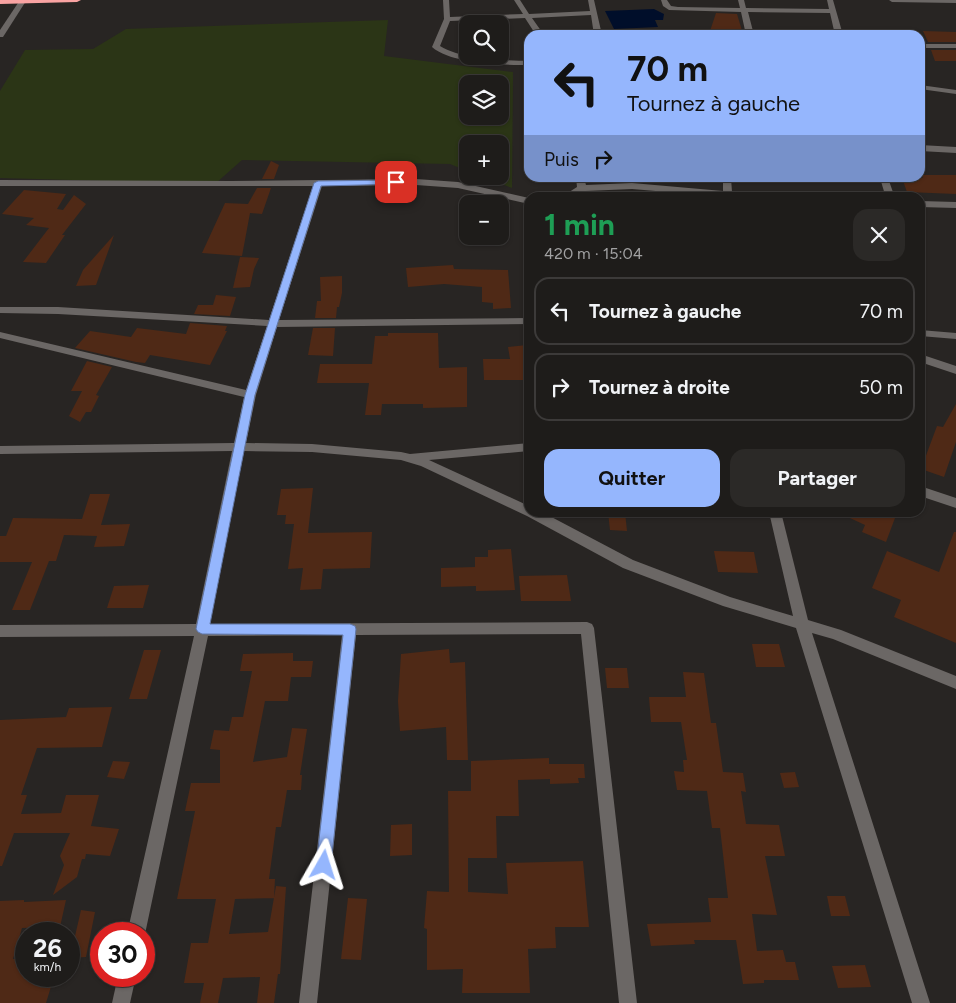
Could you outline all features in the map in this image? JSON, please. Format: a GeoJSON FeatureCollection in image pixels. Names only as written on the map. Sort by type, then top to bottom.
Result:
{"type":"FeatureCollection","features":[{"type":"Feature","properties":{"kind":"highway"},"geometry":{"type":"LineString","coordinates":[[0,2],[78,0]]}},
{"type":"Feature","properties":{"kind":"street"},"geometry":{"type":"LineString","coordinates":[[446,0],[447,19],[436,46],[439,50],[500,62],[524,63]]}},
{"type":"Feature","properties":{"kind":"street"},"geometry":{"type":"LineString","coordinates":[[518,0],[537,30]]}},
{"type":"Feature","properties":{"kind":"street"},"geometry":{"type":"LineString","coordinates":[[591,0],[597,30]]}},
{"type":"Feature","properties":{"kind":"street"},"geometry":{"type":"LineString","coordinates":[[664,0],[665,5],[670,8],[832,11]]}},
{"type":"Feature","properties":{"kind":"street"},"geometry":{"type":"LineString","coordinates":[[741,0],[749,30]]}},
{"type":"Feature","properties":{"kind":"street"},"geometry":{"type":"LineString","coordinates":[[830,0],[838,30]]}},
{"type":"Feature","properties":{"kind":"street"},"geometry":{"type":"LineString","coordinates":[[892,0],[956,1]]}},
{"type":"Feature","properties":{"kind":"street"},"geometry":{"type":"LineString","coordinates":[[0,35],[23,1]]}},
{"type":"Feature","properties":{"kind":"street"},"geometry":{"type":"LineString","coordinates":[[447,19],[593,13]]}},
{"type":"Feature","properties":{"kind":"street"},"geometry":{"type":"LineString","coordinates":[[925,46],[956,46]]}},
{"type":"Feature","properties":{"kind":"street"},"geometry":{"type":"LineString","coordinates":[[925,88],[956,92]]}},
{"type":"Feature","properties":{"kind":"street"},"geometry":{"type":"LineString","coordinates":[[925,148],[956,150]]}},
{"type":"Feature","properties":{"kind":"street"},"geometry":{"type":"LineString","coordinates":[[0,183],[416,182],[458,185],[524,200]]}},
{"type":"Feature","properties":{"kind":"street"},"geometry":{"type":"LineString","coordinates":[[587,192],[631,182],[712,192]]}},
{"type":"Feature","properties":{"kind":"street"},"geometry":{"type":"LineString","coordinates":[[139,922],[250,395],[318,183]]}},
{"type":"Feature","properties":{"kind":"street"},"geometry":{"type":"LineString","coordinates":[[925,204],[956,205]]}},
{"type":"Feature","properties":{"kind":"street"},"geometry":{"type":"LineString","coordinates":[[0,310],[68,310],[193,320],[272,323],[524,321]]}},
{"type":"Feature","properties":{"kind":"street"},"geometry":{"type":"LineString","coordinates":[[925,333],[956,336]]}},
{"type":"Feature","properties":{"kind":"street"},"geometry":{"type":"LineString","coordinates":[[0,335],[250,395]]}},
{"type":"Feature","properties":{"kind":"street"},"geometry":{"type":"LineString","coordinates":[[925,360],[956,370]]}},
{"type":"Feature","properties":{"kind":"street"},"geometry":{"type":"LineString","coordinates":[[0,450],[312,448],[410,458],[524,448]]}},
{"type":"Feature","properties":{"kind":"street"},"geometry":{"type":"LineString","coordinates":[[410,458],[425,463],[524,510]]}},
{"type":"Feature","properties":{"kind":"street"},"geometry":{"type":"LineString","coordinates":[[925,493],[956,503]]}},
{"type":"Feature","properties":{"kind":"street"},"geometry":{"type":"LineString","coordinates":[[539,517],[628,564],[728,602],[836,634],[956,683]]}},
{"type":"Feature","properties":{"kind":"street"},"geometry":{"type":"LineString","coordinates":[[776,517],[802,624],[921,1003]]}},
{"type":"Feature","properties":{"kind":"street"},"geometry":{"type":"LineString","coordinates":[[0,631],[587,628],[628,1003]]}},
{"type":"Feature","properties":{"kind":"street"},"geometry":{"type":"LineString","coordinates":[[308,1003],[350,629]]}},
{"type":"Feature","properties":{"kind":"street"},"geometry":{"type":"LineString","coordinates":[[121,1003],[125,987]]}},
{"type":"Feature","properties":{"kind":"green space"},"geometry":{"type":"Polygon","coordinates":[[[388,20],[384,56],[513,72],[512,188],[504,185],[509,185],[509,135],[459,135],[459,168],[450,164],[242,160],[215,184],[0,178],[0,91],[25,50],[93,49],[126,29],[388,20]]]}},
{"type":"Feature","properties":{"kind":"water"},"geometry":{"type":"Polygon","coordinates":[[[654,9],[664,14],[663,20],[655,20],[658,27],[614,29],[605,11],[654,9]]]}},
{"type":"Feature","properties":{"kind":"building"},"geometry":{"type":"Polygon","coordinates":[[[716,13],[737,14],[742,30],[710,30],[716,13]]]}},
{"type":"Feature","properties":{"kind":"building"},"geometry":{"type":"Polygon","coordinates":[[[925,31],[956,32],[956,42],[928,42],[925,31]]]}},
{"type":"Feature","properties":{"kind":"building"},"geometry":{"type":"Polygon","coordinates":[[[931,50],[956,50],[956,61],[935,61],[931,50]]]}},
{"type":"Feature","properties":{"kind":"building"},"geometry":{"type":"Polygon","coordinates":[[[271,161],[279,165],[274,179],[262,179],[271,161]]]}},
{"type":"Feature","properties":{"kind":"building"},"geometry":{"type":"Polygon","coordinates":[[[925,175],[956,175],[956,194],[907,192],[903,182],[925,182],[925,175]]]}},
{"type":"Feature","properties":{"kind":"building"},"geometry":{"type":"Polygon","coordinates":[[[257,188],[271,188],[262,214],[250,213],[242,256],[202,253],[225,203],[248,204],[257,188]]]}},
{"type":"Feature","properties":{"kind":"building"},"geometry":{"type":"Polygon","coordinates":[[[24,190],[66,194],[57,209],[63,210],[74,195],[86,204],[62,235],[65,235],[46,263],[23,262],[49,228],[26,225],[34,218],[2,214],[24,190]]]}},
{"type":"Feature","properties":{"kind":"building"},"geometry":{"type":"Polygon","coordinates":[[[114,235],[96,285],[76,286],[83,270],[114,235]]]}},
{"type":"Feature","properties":{"kind":"building"},"geometry":{"type":"Polygon","coordinates":[[[240,257],[259,258],[254,269],[250,287],[233,288],[240,257]]]}},
{"type":"Feature","properties":{"kind":"building"},"geometry":{"type":"Polygon","coordinates":[[[453,265],[454,269],[508,270],[511,308],[493,309],[493,303],[482,302],[482,287],[444,284],[408,287],[406,268],[453,265]]]}},
{"type":"Feature","properties":{"kind":"building"},"geometry":{"type":"Polygon","coordinates":[[[342,276],[342,293],[339,307],[337,307],[336,318],[315,318],[317,301],[321,301],[320,277],[342,276]]]}},
{"type":"Feature","properties":{"kind":"building"},"geometry":{"type":"Polygon","coordinates":[[[216,295],[236,297],[230,316],[194,314],[198,305],[213,305],[216,295]]]}},
{"type":"Feature","properties":{"kind":"building"},"geometry":{"type":"Polygon","coordinates":[[[190,323],[227,326],[225,331],[227,331],[210,365],[150,355],[145,363],[136,362],[75,348],[90,331],[131,337],[137,328],[186,334],[190,323]]]}},
{"type":"Feature","properties":{"kind":"building"},"geometry":{"type":"Polygon","coordinates":[[[313,328],[335,328],[333,356],[308,355],[313,328]]]}},
{"type":"Feature","properties":{"kind":"building"},"geometry":{"type":"Polygon","coordinates":[[[388,333],[438,333],[439,368],[467,367],[467,407],[423,408],[423,404],[382,404],[381,415],[365,415],[369,383],[317,383],[320,364],[372,364],[375,336],[388,336],[388,333]]]}},
{"type":"Feature","properties":{"kind":"building"},"geometry":{"type":"Polygon","coordinates":[[[524,345],[524,380],[484,380],[483,359],[510,359],[508,347],[524,345]]]}},
{"type":"Feature","properties":{"kind":"building"},"geometry":{"type":"Polygon","coordinates":[[[87,361],[112,367],[96,395],[99,396],[91,412],[86,412],[80,422],[69,416],[82,391],[71,391],[87,361]]]}},
{"type":"Feature","properties":{"kind":"building"},"geometry":{"type":"Polygon","coordinates":[[[956,404],[956,442],[944,477],[925,470],[925,458],[937,426],[943,427],[956,404]]]}},
{"type":"Feature","properties":{"kind":"building"},"geometry":{"type":"Polygon","coordinates":[[[313,488],[308,533],[372,532],[370,568],[323,569],[321,589],[300,590],[303,568],[288,569],[294,524],[285,524],[286,515],[277,515],[281,489],[313,488]]]}},
{"type":"Feature","properties":{"kind":"building"},"geometry":{"type":"Polygon","coordinates":[[[90,494],[110,494],[101,525],[130,524],[124,546],[94,547],[97,536],[64,535],[56,561],[49,561],[30,610],[12,610],[32,562],[0,562],[0,536],[6,536],[13,518],[82,519],[90,494]]]}},
{"type":"Feature","properties":{"kind":"building"},"geometry":{"type":"Polygon","coordinates":[[[609,517],[626,517],[627,531],[610,530],[609,517]]]}},
{"type":"Feature","properties":{"kind":"building"},"geometry":{"type":"Polygon","coordinates":[[[848,517],[895,518],[886,542],[862,532],[865,525],[848,517]]]}},
{"type":"Feature","properties":{"kind":"building"},"geometry":{"type":"Polygon","coordinates":[[[954,532],[956,532],[956,643],[894,617],[901,600],[872,588],[887,551],[939,572],[954,532]]]}},
{"type":"Feature","properties":{"kind":"building"},"geometry":{"type":"Polygon","coordinates":[[[511,549],[515,590],[476,591],[476,586],[441,587],[441,568],[475,567],[475,557],[488,557],[488,550],[511,549]]]}},
{"type":"Feature","properties":{"kind":"building"},"geometry":{"type":"Polygon","coordinates":[[[714,551],[754,552],[758,573],[718,572],[714,551]]]}},
{"type":"Feature","properties":{"kind":"building"},"geometry":{"type":"Polygon","coordinates":[[[567,575],[571,601],[521,601],[519,576],[567,575]]]}},
{"type":"Feature","properties":{"kind":"building"},"geometry":{"type":"Polygon","coordinates":[[[149,585],[143,608],[107,608],[114,586],[149,585]]]}},
{"type":"Feature","properties":{"kind":"building"},"geometry":{"type":"Polygon","coordinates":[[[752,644],[779,644],[785,667],[756,667],[752,644]]]}},
{"type":"Feature","properties":{"kind":"building"},"geometry":{"type":"Polygon","coordinates":[[[449,649],[450,663],[465,662],[468,760],[447,760],[446,727],[400,731],[398,701],[401,654],[449,649]]]}},
{"type":"Feature","properties":{"kind":"building"},"geometry":{"type":"Polygon","coordinates":[[[144,650],[161,650],[147,699],[129,699],[144,650]]]}},
{"type":"Feature","properties":{"kind":"building"},"geometry":{"type":"Polygon","coordinates":[[[293,653],[293,661],[313,661],[311,677],[291,677],[288,701],[265,701],[253,762],[287,757],[292,728],[307,729],[300,775],[302,775],[301,790],[287,790],[281,827],[276,827],[269,879],[275,879],[274,897],[276,886],[286,887],[280,974],[278,974],[274,1003],[257,1003],[260,977],[223,978],[218,1003],[200,1003],[204,983],[184,983],[191,943],[208,943],[216,899],[177,899],[195,811],[185,811],[191,783],[220,783],[220,750],[210,749],[214,730],[229,731],[232,717],[243,717],[252,671],[240,671],[243,654],[293,653]],[[274,898],[235,899],[229,934],[268,932],[274,898]]]}},
{"type":"Feature","properties":{"kind":"building"},"geometry":{"type":"Polygon","coordinates":[[[605,668],[627,668],[629,688],[607,688],[605,668]]]}},
{"type":"Feature","properties":{"kind":"building"},"geometry":{"type":"Polygon","coordinates":[[[683,672],[704,673],[711,723],[716,723],[723,772],[743,773],[746,792],[741,791],[746,824],[779,825],[785,856],[765,856],[777,915],[752,914],[757,951],[783,950],[786,962],[795,962],[799,980],[764,980],[764,983],[743,984],[736,940],[694,940],[695,944],[651,946],[647,924],[711,922],[708,898],[728,898],[720,828],[712,828],[707,791],[677,790],[674,771],[684,772],[683,760],[687,760],[681,722],[651,722],[649,697],[686,697],[683,672]]]}},
{"type":"Feature","properties":{"kind":"building"},"geometry":{"type":"Polygon","coordinates":[[[112,707],[102,747],[37,748],[21,795],[27,795],[21,814],[61,813],[66,795],[99,795],[91,826],[119,829],[110,856],[86,854],[85,859],[82,859],[77,877],[53,895],[64,865],[60,856],[70,833],[14,833],[2,866],[0,866],[0,720],[66,717],[69,708],[112,707]]]}},
{"type":"Feature","properties":{"kind":"building"},"geometry":{"type":"Polygon","coordinates":[[[549,758],[549,764],[584,764],[585,778],[578,778],[579,783],[550,784],[550,779],[518,780],[519,816],[496,816],[497,858],[468,858],[468,892],[508,894],[506,863],[583,861],[589,927],[555,927],[556,948],[528,949],[530,993],[462,993],[463,969],[427,970],[427,929],[424,928],[427,891],[449,892],[448,791],[471,791],[471,761],[549,758]]]}},
{"type":"Feature","properties":{"kind":"building"},"geometry":{"type":"Polygon","coordinates":[[[113,761],[130,762],[124,779],[107,777],[113,761]]]}},
{"type":"Feature","properties":{"kind":"building"},"geometry":{"type":"Polygon","coordinates":[[[795,772],[799,787],[784,788],[780,773],[795,772]]]}},
{"type":"Feature","properties":{"kind":"building"},"geometry":{"type":"Polygon","coordinates":[[[412,824],[412,855],[390,856],[391,825],[412,824]]]}},
{"type":"Feature","properties":{"kind":"building"},"geometry":{"type":"Polygon","coordinates":[[[827,896],[845,896],[850,916],[831,916],[827,896]]]}},
{"type":"Feature","properties":{"kind":"building"},"geometry":{"type":"Polygon","coordinates":[[[348,898],[367,899],[361,960],[341,959],[348,898]]]}},
{"type":"Feature","properties":{"kind":"building"},"geometry":{"type":"Polygon","coordinates":[[[66,900],[61,922],[15,922],[15,952],[13,959],[15,959],[15,987],[51,987],[46,1003],[0,1003],[0,901],[66,900]]]}},
{"type":"Feature","properties":{"kind":"building"},"geometry":{"type":"Polygon","coordinates":[[[81,910],[95,912],[93,922],[90,922],[90,937],[86,957],[80,957],[80,922],[78,922],[81,910]]]}},
{"type":"Feature","properties":{"kind":"building"},"geometry":{"type":"Polygon","coordinates":[[[865,965],[871,987],[838,988],[832,966],[865,965]]]}},
{"type":"Feature","properties":{"kind":"route"},"geometry":{"type":"LineString","coordinates":[[324,865],[350,629],[202,629],[250,395],[318,183],[396,182]]}}]}
